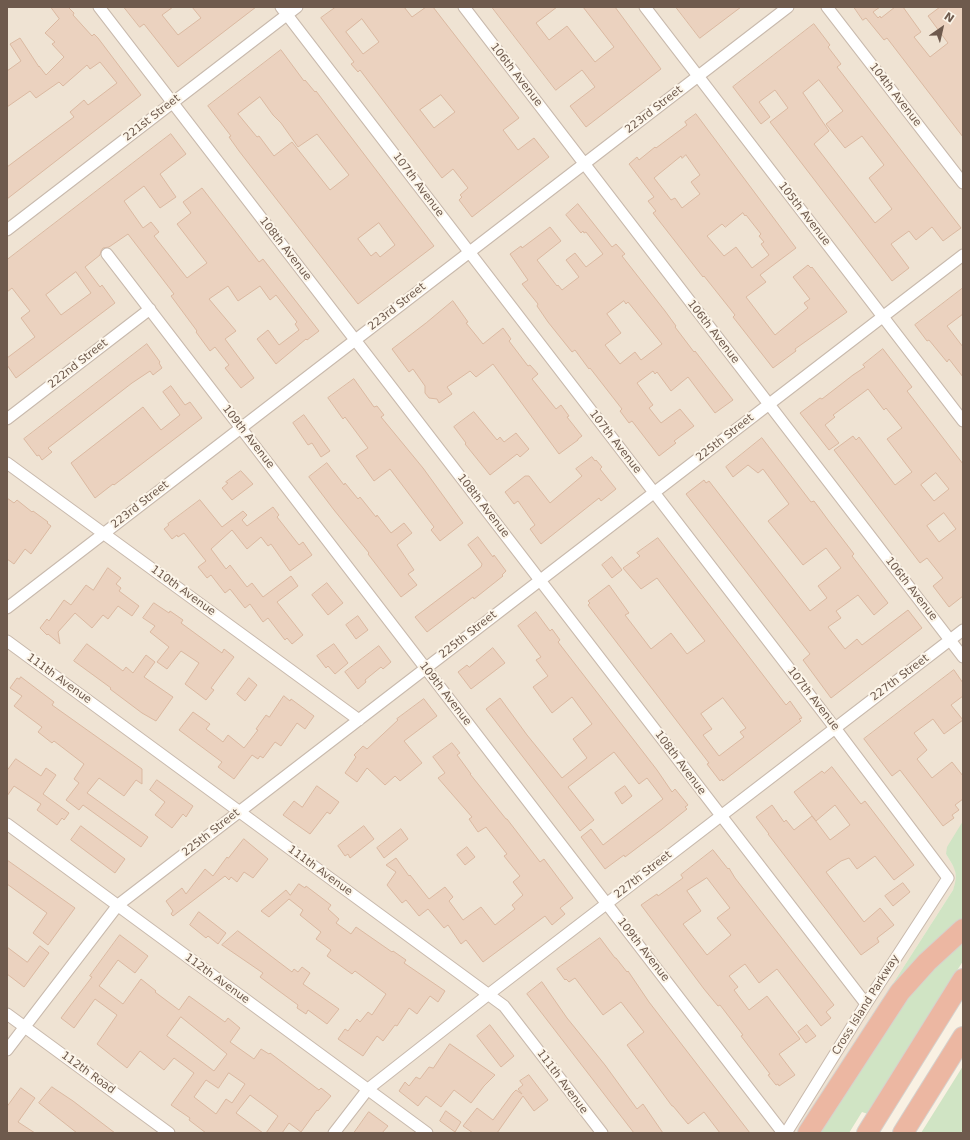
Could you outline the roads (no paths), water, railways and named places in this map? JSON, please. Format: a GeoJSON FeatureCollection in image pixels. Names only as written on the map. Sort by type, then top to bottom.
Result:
{"type":"FeatureCollection","features":[{"type":"Feature","properties":{"kind":"highway"},"geometry":{"type":"LineString","coordinates":[[808,1133],[900,992],[927,962],[963,929]]}},
{"type":"Feature","properties":{"kind":"highway"},"geometry":{"type":"LineString","coordinates":[[867,1133],[963,979]]}},
{"type":"Feature","properties":{"kind":"highway"},"geometry":{"type":"LineString","coordinates":[[903,1133],[963,1037]]}},
{"type":"Feature","properties":{"kind":"street","name":"108th Avenue"},"geometry":{"type":"LineString","coordinates":[[99,7],[866,1004]]}},
{"type":"Feature","properties":{"kind":"street","name":"221st Street"},"geometry":{"type":"LineString","coordinates":[[7,230],[172,102],[284,11],[297,7]]}},
{"type":"Feature","properties":{"kind":"street","name":"106th Avenue"},"geometry":{"type":"LineString","coordinates":[[464,7],[963,657]]}},
{"type":"Feature","properties":{"kind":"street","name":"105th Avenue"},"geometry":{"type":"LineString","coordinates":[[645,7],[963,421]]}},
{"type":"Feature","properties":{"kind":"street","name":"223rd Street"},"geometry":{"type":"LineString","coordinates":[[7,608],[788,7]]}},
{"type":"Feature","properties":{"kind":"street","name":"104th Avenue"},"geometry":{"type":"LineString","coordinates":[[827,7],[963,183]]}},
{"type":"Feature","properties":{"kind":"street","name":"107th Avenue"},"geometry":{"type":"LineString","coordinates":[[284,11],[835,728],[948,878]]}},
{"type":"Feature","properties":{"kind":"street","name":"109th Avenue"},"geometry":{"type":"LineString","coordinates":[[107,254],[606,904],[784,1133]]}},
{"type":"Feature","properties":{"kind":"street","name":"225th Street"},"geometry":{"type":"LineString","coordinates":[[7,1050],[118,906],[963,254]]}},
{"type":"Feature","properties":{"kind":"street","name":"222nd Street"},"geometry":{"type":"LineString","coordinates":[[7,419],[150,309]]}},
{"type":"Feature","properties":{"kind":"street","name":"110th Avenue"},"geometry":{"type":"LineString","coordinates":[[7,463],[358,720]]}},
{"type":"Feature","properties":{"kind":"street","name":"227th Street"},"geometry":{"type":"LineString","coordinates":[[334,1133],[368,1089],[721,815],[963,630]]}},
{"type":"Feature","properties":{"kind":"street","name":"111th Avenue"},"geometry":{"type":"LineString","coordinates":[[7,641],[504,1006],[602,1133]]}},
{"type":"Feature","properties":{"kind":"street","name":"112th Avenue"},"geometry":{"type":"LineString","coordinates":[[7,824],[427,1133]]}},
{"type":"Feature","properties":{"kind":"street","name":"Cross Island Parkway"},"geometry":{"type":"LineString","coordinates":[[784,1133],[948,878]]}},
{"type":"Feature","properties":{"kind":"street","name":"112th Road"},"geometry":{"type":"LineString","coordinates":[[7,1014],[169,1133]]}}]}
